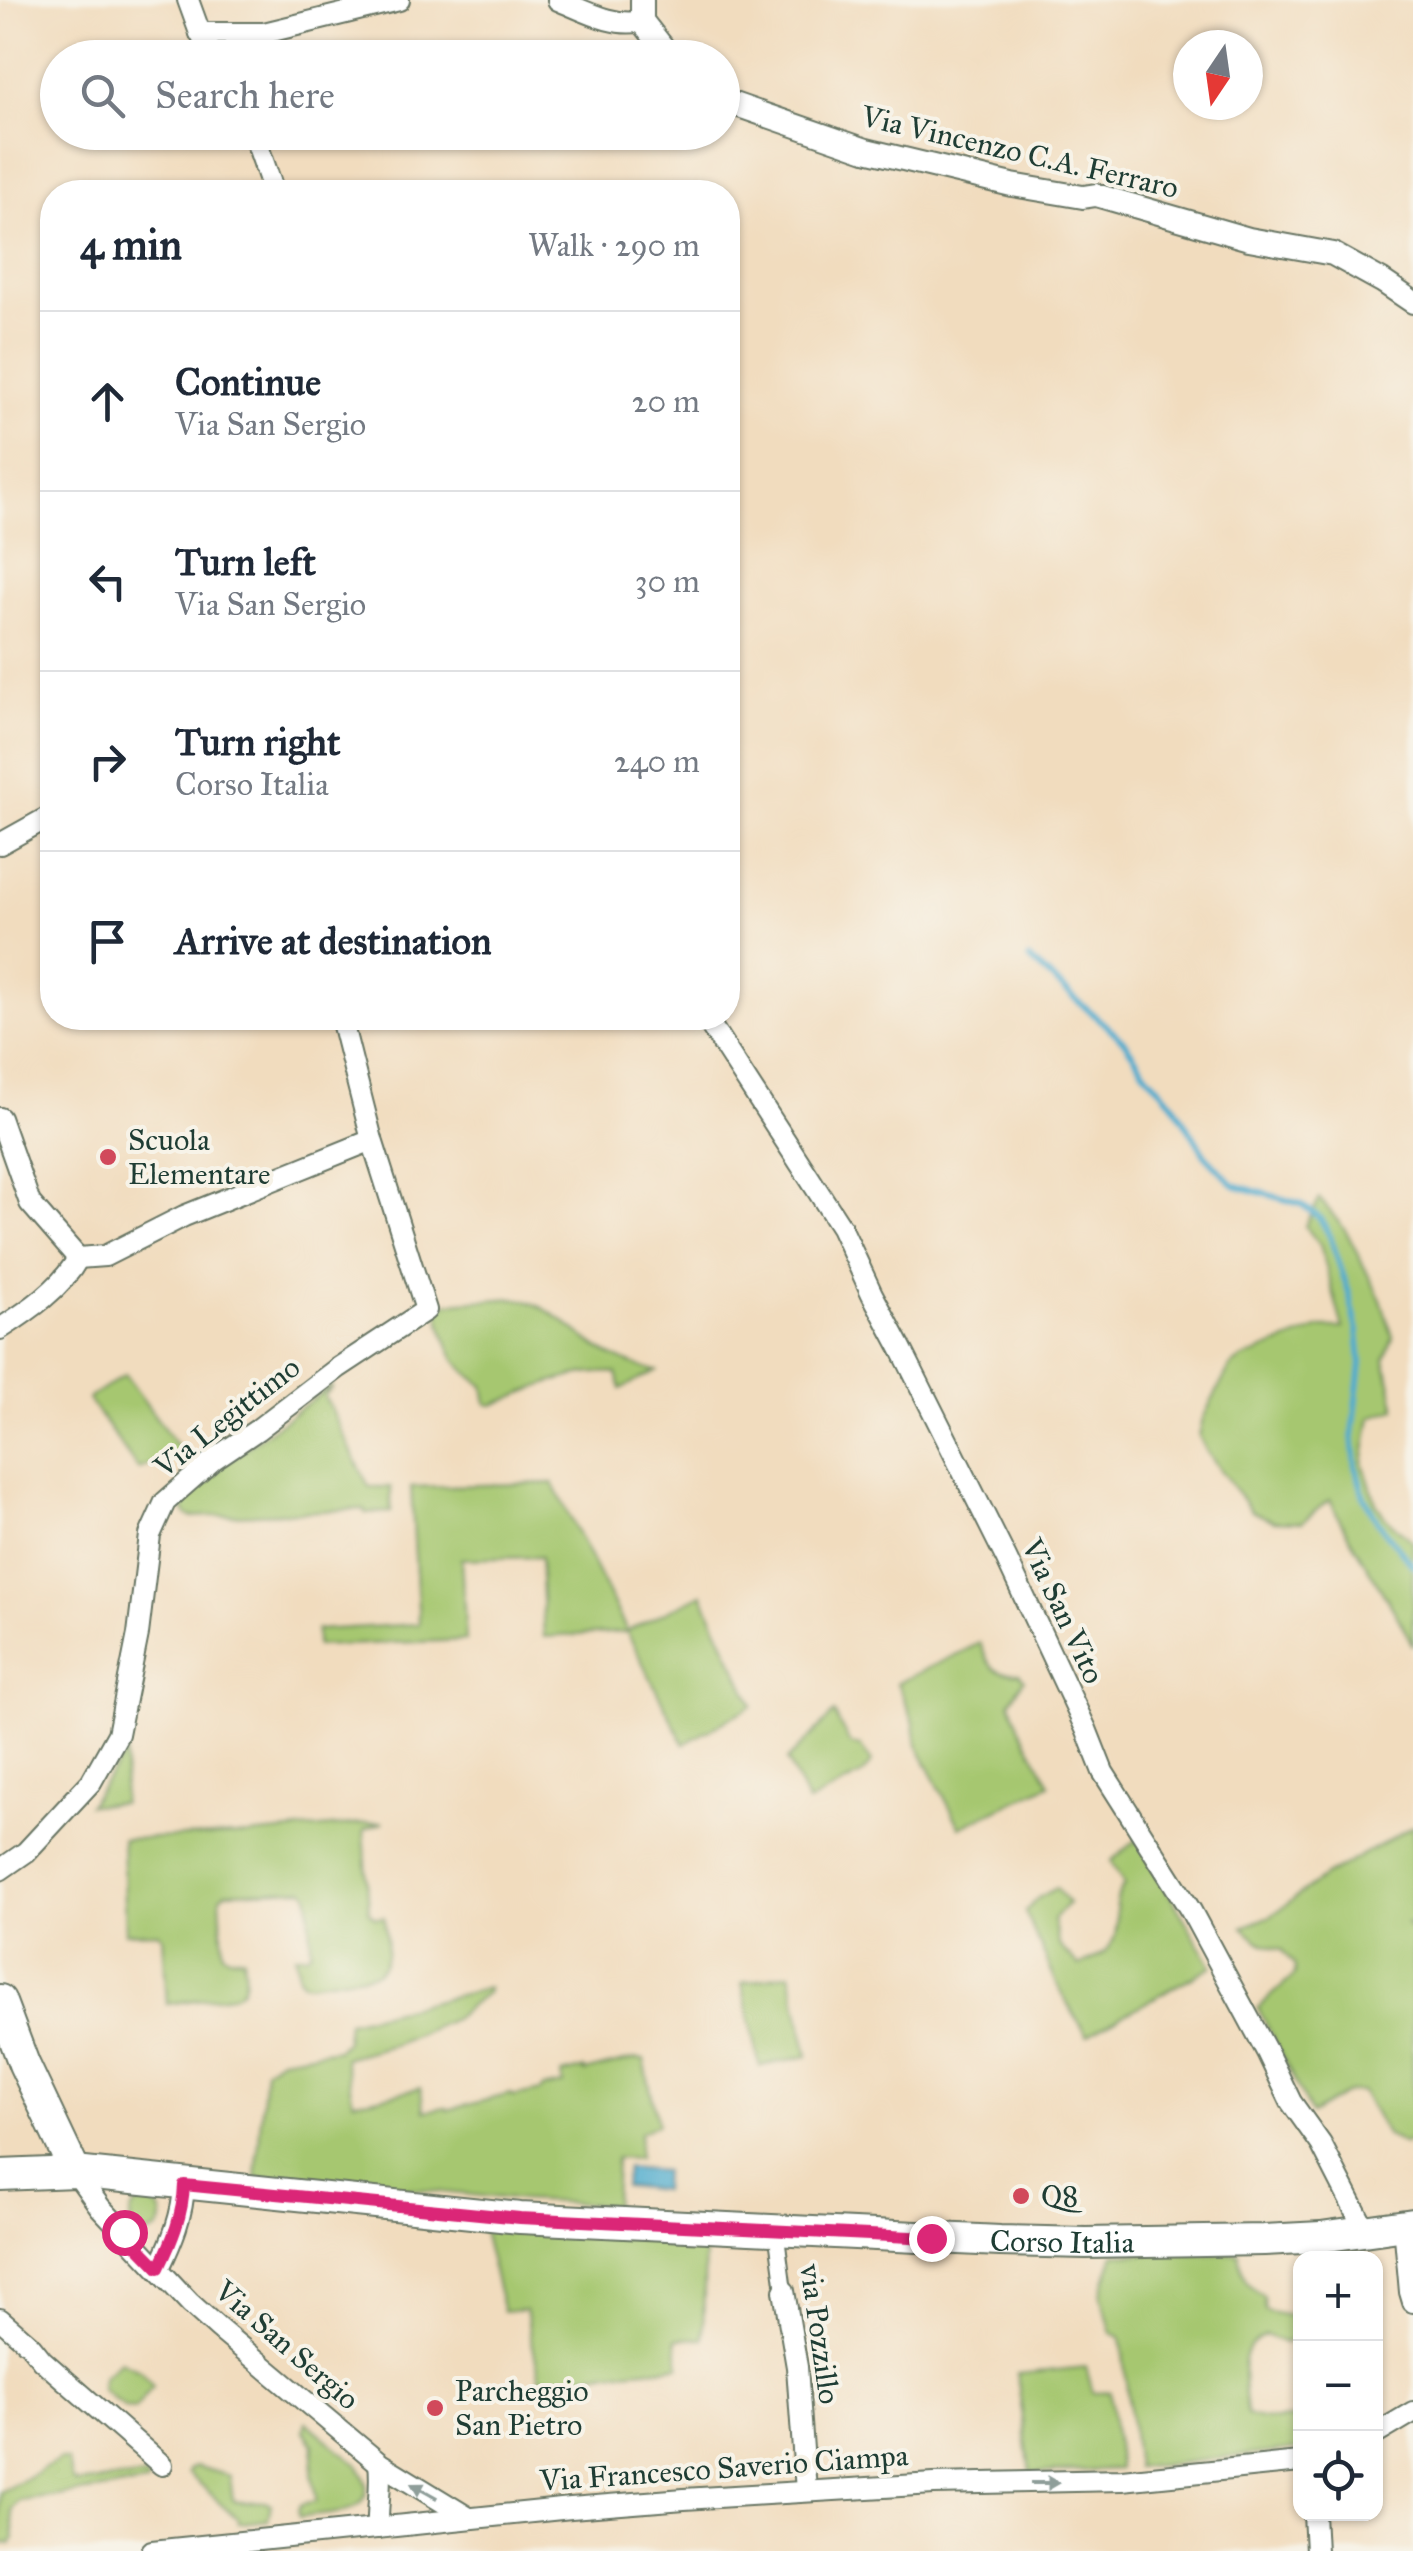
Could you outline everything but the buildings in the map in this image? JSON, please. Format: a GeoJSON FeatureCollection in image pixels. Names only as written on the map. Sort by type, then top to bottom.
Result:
{"type":"FeatureCollection","features":[{"type":"Feature","properties":{"kind":"main road"},"geometry":{"type":"LineString","coordinates":[[0,2000],[24,2064],[75,2172]]}},
{"type":"Feature","properties":{"kind":"main road","name":"Corso Italia"},"geometry":{"type":"LineString","coordinates":[[0,2175],[75,2172],[520,2218],[1000,2242],[1249,2240],[1320,2237],[1409,2225]]}},
{"type":"Feature","properties":{"kind":"street"},"geometry":{"type":"LineString","coordinates":[[188,0],[204,40]]}},
{"type":"Feature","properties":{"kind":"street"},"geometry":{"type":"LineString","coordinates":[[200,34],[264,33],[399,0]]}},
{"type":"Feature","properties":{"kind":"street"},"geometry":{"type":"LineString","coordinates":[[558,0],[632,24],[642,10],[660,40]]}},
{"type":"Feature","properties":{"kind":"street","name":"Via Vincenzo C.A. Ferraro"},"geometry":{"type":"LineString","coordinates":[[740,106],[866,150],[1012,185],[1096,195],[1249,240],[1333,254],[1413,302]]}},
{"type":"Feature","properties":{"kind":"street"},"geometry":{"type":"LineString","coordinates":[[259,150],[270,180]]}},
{"type":"Feature","properties":{"kind":"street"},"geometry":{"type":"LineString","coordinates":[[0,844],[40,822]]}},
{"type":"Feature","properties":{"kind":"street"},"geometry":{"type":"LineString","coordinates":[[78,1258],[104,1256],[184,1216],[372,1140],[345,1030]]}},
{"type":"Feature","properties":{"kind":"street","name":"Via San Vito"},"geometry":{"type":"LineString","coordinates":[[714,1030],[841,1227],[1006,1558],[1086,1729],[1102,1772],[1190,1910],[1292,2102],[1320,2144],[1366,2230]]}},
{"type":"Feature","properties":{"kind":"street"},"geometry":{"type":"LineString","coordinates":[[0,1118],[30,1203],[78,1258]]}},
{"type":"Feature","properties":{"kind":"street","name":"Via Legittimo"},"geometry":{"type":"LineString","coordinates":[[0,1870],[26,1852],[91,1782],[118,1734],[138,1634],[150,1535],[165,1502],[214,1459],[338,1368],[426,1310],[372,1140]]}},
{"type":"Feature","properties":{"kind":"street"},"geometry":{"type":"LineString","coordinates":[[0,1329],[31,1308],[73,1269],[78,1258]]}},
{"type":"Feature","properties":{"kind":"street","name":"Via San Sergio"},"geometry":{"type":"LineString","coordinates":[[75,2172],[100,2207],[219,2329],[379,2463],[469,2518]]}},
{"type":"Feature","properties":{"kind":"street"},"geometry":{"type":"LineString","coordinates":[[159,2268],[184,2204],[184,2185]]}},
{"type":"Feature","properties":{"kind":"street","name":"Corso Italia"},"geometry":{"type":"LineString","coordinates":[[1409,2225],[1413,2302]]}},
{"type":"Feature","properties":{"kind":"street","name":"via Pozzillo"},"geometry":{"type":"LineString","coordinates":[[778,2245],[797,2367],[806,2491]]}},
{"type":"Feature","properties":{"kind":"street"},"geometry":{"type":"LineString","coordinates":[[0,2319],[162,2465]]}},
{"type":"Feature","properties":{"kind":"street"},"geometry":{"type":"LineString","coordinates":[[1381,2431],[1413,2412]]}},
{"type":"Feature","properties":{"kind":"street"},"geometry":{"type":"LineString","coordinates":[[378,2528],[379,2463]]}},
{"type":"Feature","properties":{"kind":"street","name":"Via Francesco Saverio Ciampa"},"geometry":{"type":"LineString","coordinates":[[152,2551],[571,2508],[806,2491],[1122,2480],[1293,2463]]}},
{"type":"Feature","properties":{"kind":"street"},"geometry":{"type":"LineString","coordinates":[[1314,2521],[1316,2551]]}},
{"type":"Feature","properties":{"kind":"green space"},"geometry":{"type":"Polygon","coordinates":[[[1320,1199],[1346,1231],[1381,1300],[1393,1337],[1385,1359],[1396,1409],[1371,1417],[1363,1463],[1384,1516],[1413,1542],[1413,1646],[1330,1499],[1302,1522],[1274,1521],[1251,1511],[1199,1436],[1203,1418],[1230,1367],[1320,1328],[1343,1328],[1320,1245],[1305,1226],[1320,1199]]]}},
{"type":"Feature","properties":{"kind":"green space"},"geometry":{"type":"Polygon","coordinates":[[[514,1298],[550,1312],[609,1355],[656,1371],[621,1389],[617,1373],[585,1374],[487,1404],[484,1386],[453,1356],[439,1314],[449,1303],[514,1298]]]}},
{"type":"Feature","properties":{"kind":"green space"},"geometry":{"type":"Polygon","coordinates":[[[125,1375],[183,1454],[138,1469],[88,1399],[125,1375]]]}},
{"type":"Feature","properties":{"kind":"green space"},"geometry":{"type":"Polygon","coordinates":[[[331,1386],[324,1395],[369,1487],[391,1487],[391,1512],[365,1513],[364,1509],[191,1517],[186,1513],[185,1502],[219,1467],[331,1386]]]}},
{"type":"Feature","properties":{"kind":"green space"},"geometry":{"type":"Polygon","coordinates":[[[553,1483],[627,1631],[702,1594],[753,1705],[684,1744],[627,1632],[544,1637],[540,1557],[461,1559],[466,1640],[316,1646],[316,1630],[419,1624],[411,1487],[553,1483]]]}},
{"type":"Feature","properties":{"kind":"green space"},"geometry":{"type":"Polygon","coordinates":[[[980,1643],[993,1667],[1019,1673],[1024,1679],[1010,1702],[1050,1784],[960,1827],[917,1745],[914,1723],[897,1683],[980,1643]]]}},
{"type":"Feature","properties":{"kind":"green space"},"geometry":{"type":"Polygon","coordinates":[[[834,1713],[850,1744],[860,1746],[872,1762],[863,1774],[808,1803],[787,1760],[834,1713]]]}},
{"type":"Feature","properties":{"kind":"green space"},"geometry":{"type":"Polygon","coordinates":[[[126,1753],[122,1803],[88,1805],[126,1753]]]}},
{"type":"Feature","properties":{"kind":"green space"},"geometry":{"type":"Polygon","coordinates":[[[383,1822],[364,1830],[369,1912],[384,1917],[386,1955],[381,1968],[375,1973],[303,1982],[298,1977],[295,1955],[307,1955],[311,1950],[309,1894],[304,1889],[226,1892],[220,1897],[223,1953],[243,1957],[245,1975],[241,1989],[231,1995],[167,2004],[163,1937],[158,1932],[125,1933],[122,1839],[249,1835],[383,1822]]]}},
{"type":"Feature","properties":{"kind":"green space"},"geometry":{"type":"Polygon","coordinates":[[[1413,1826],[1413,1924],[1406,1924],[1413,1934],[1413,2137],[1404,2144],[1387,2136],[1362,2092],[1348,2092],[1311,2114],[1258,2008],[1295,1975],[1295,1966],[1282,1950],[1261,1943],[1243,1927],[1271,1916],[1322,1878],[1413,1826]]]}},
{"type":"Feature","properties":{"kind":"green space"},"geometry":{"type":"Polygon","coordinates":[[[1137,1839],[1212,1966],[1087,2035],[1062,1995],[1025,1912],[1038,1898],[1056,1888],[1068,1903],[1053,1920],[1059,1945],[1079,1966],[1100,1956],[1114,1937],[1117,1902],[1124,1885],[1111,1861],[1137,1839]]]}},
{"type":"Feature","properties":{"kind":"green space"},"geometry":{"type":"Polygon","coordinates":[[[790,1973],[808,2056],[760,2066],[742,1983],[790,1973]]]}},
{"type":"Feature","properties":{"kind":"green space"},"geometry":{"type":"Polygon","coordinates":[[[488,1988],[453,2019],[396,2044],[344,2058],[353,2101],[420,2088],[425,2111],[446,2107],[447,2110],[511,2094],[512,2097],[541,2091],[563,2084],[562,2074],[644,2060],[658,2124],[640,2133],[638,2159],[616,2158],[614,2205],[521,2200],[285,2176],[284,2180],[256,2178],[265,2069],[280,2058],[337,2049],[346,2041],[348,2021],[488,1988]]]}},
{"type":"Feature","properties":{"kind":"green space"},"geometry":{"type":"Polygon","coordinates":[[[146,2202],[157,2207],[162,2218],[157,2229],[146,2234],[135,2229],[130,2218],[135,2207],[146,2202]]]}},
{"type":"Feature","properties":{"kind":"green space"},"geometry":{"type":"Polygon","coordinates":[[[482,2227],[705,2242],[703,2338],[676,2339],[680,2366],[540,2378],[525,2310],[503,2312],[482,2227]]]}},
{"type":"Feature","properties":{"kind":"green space"},"geometry":{"type":"Polygon","coordinates":[[[1239,2253],[1245,2278],[1263,2296],[1265,2311],[1293,2317],[1293,2338],[1285,2343],[1265,2335],[1256,2340],[1244,2358],[1243,2374],[1247,2415],[1274,2420],[1293,2418],[1293,2450],[1136,2468],[1121,2337],[1112,2333],[1101,2294],[1114,2254],[1239,2253]]]}},
{"type":"Feature","properties":{"kind":"green space"},"geometry":{"type":"Polygon","coordinates":[[[120,2361],[140,2370],[153,2386],[135,2409],[125,2408],[101,2389],[103,2376],[120,2361]]]}},
{"type":"Feature","properties":{"kind":"green space"},"geometry":{"type":"Polygon","coordinates":[[[1086,2367],[1093,2393],[1110,2392],[1119,2469],[1030,2473],[1017,2374],[1086,2367]]]}},
{"type":"Feature","properties":{"kind":"green space"},"geometry":{"type":"Polygon","coordinates":[[[306,2422],[358,2465],[366,2494],[351,2509],[299,2517],[302,2504],[316,2501],[312,2474],[314,2444],[304,2430],[306,2422]]]}},
{"type":"Feature","properties":{"kind":"green space"},"geometry":{"type":"Polygon","coordinates":[[[60,2460],[68,2461],[76,2483],[149,2479],[147,2484],[19,2501],[12,2510],[14,2538],[11,2544],[0,2542],[0,2492],[60,2460]]]}},
{"type":"Feature","properties":{"kind":"green space"},"geometry":{"type":"Polygon","coordinates":[[[196,2466],[230,2476],[233,2501],[271,2504],[268,2520],[238,2523],[188,2473],[196,2466]]]}},
{"type":"Feature","properties":{"kind":"water"},"geometry":{"type":"Polygon","coordinates":[[[626,2168],[663,2171],[662,2190],[624,2186],[626,2168]]]}},
{"type":"Feature","properties":{"kind":"waterway"},"geometry":{"type":"LineString","coordinates":[[1029,959],[1124,1041],[1174,1104],[1205,1155],[1234,1185],[1301,1204],[1320,1218],[1330,1236],[1358,1331],[1361,1363],[1353,1434],[1356,1468],[1364,1497],[1378,1522],[1413,1566]]}},
{"type":"Feature","properties":{"kind":"place","name":"Scuola Elementare"},"geometry":{"type":"Point","coordinates":[108,1157]}},
{"type":"Feature","properties":{"kind":"place","name":"Q8"},"geometry":{"type":"Point","coordinates":[1021,2196]}},
{"type":"Feature","properties":{"kind":"place","name":"Parcheggio San Pietro"},"geometry":{"type":"Point","coordinates":[435,2408]}},
{"type":"Feature","properties":{"kind":"route"},"geometry":{"type":"LineString","coordinates":[[124,2232],[159,2268],[184,2204],[184,2185],[520,2218],[931,2238]]}}]}
